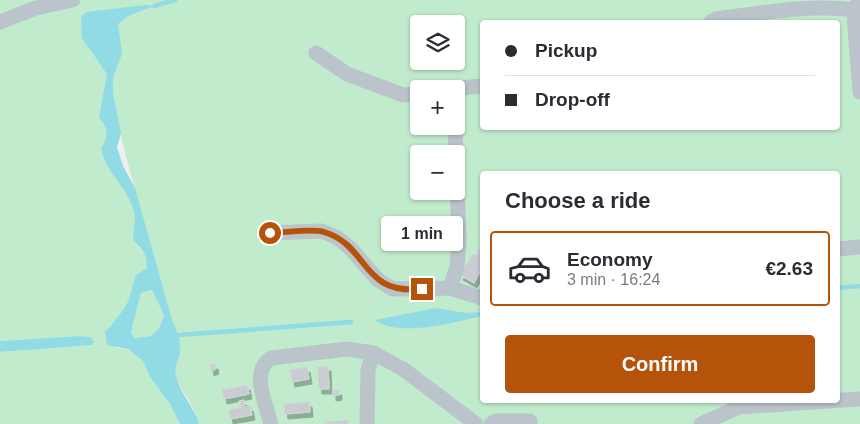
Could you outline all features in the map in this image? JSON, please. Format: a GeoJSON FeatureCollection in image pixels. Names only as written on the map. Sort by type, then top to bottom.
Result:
{"type":"FeatureCollection","features":[{"type":"Feature","properties":{"kind":"street"},"geometry":{"type":"LineString","coordinates":[[0,22],[36,8],[73,0]]}},
{"type":"Feature","properties":{"kind":"street"},"geometry":{"type":"LineString","coordinates":[[714,20],[716,18],[808,8],[857,5],[860,92]]}},
{"type":"Feature","properties":{"kind":"street"},"geometry":{"type":"LineString","coordinates":[[316,53],[347,74],[403,95],[410,95]]}},
{"type":"Feature","properties":{"kind":"street"},"geometry":{"type":"LineString","coordinates":[[465,87],[480,86]]}},
{"type":"Feature","properties":{"kind":"street"},"geometry":{"type":"LineString","coordinates":[[450,288],[457,267],[459,239],[458,200]]}},
{"type":"Feature","properties":{"kind":"street"},"geometry":{"type":"LineString","coordinates":[[270,233],[322,231],[338,238],[352,250],[378,280],[393,289],[450,288],[480,297]]}},
{"type":"Feature","properties":{"kind":"street"},"geometry":{"type":"LineString","coordinates":[[840,249],[860,247]]}},
{"type":"Feature","properties":{"kind":"street"},"geometry":{"type":"LineString","coordinates":[[271,424],[261,385],[261,368],[265,362],[271,358],[347,349],[385,357],[476,424]]}},
{"type":"Feature","properties":{"kind":"street"},"geometry":{"type":"LineString","coordinates":[[367,424],[368,370],[373,353]]}},
{"type":"Feature","properties":{"kind":"street"},"geometry":{"type":"LineString","coordinates":[[840,401],[860,399]]}},
{"type":"Feature","properties":{"kind":"street"},"geometry":{"type":"LineString","coordinates":[[701,424],[739,407],[813,403]]}},
{"type":"Feature","properties":{"kind":"street"},"geometry":{"type":"LineString","coordinates":[[491,424],[496,421],[530,421]]}},
{"type":"Feature","properties":{"kind":"green space"},"geometry":{"type":"Polygon","coordinates":[[[0,0],[860,0],[860,424],[197,424],[193,408],[178,384],[176,377],[176,364],[179,357],[109,91],[99,118],[106,129],[105,140],[101,149],[107,166],[131,203],[135,215],[133,240],[147,257],[148,261],[146,269],[133,282],[131,297],[126,309],[111,328],[116,348],[128,349],[143,361],[150,377],[170,404],[180,424],[0,424],[0,352],[92,345],[91,337],[79,336],[0,341],[0,0]]]}},
{"type":"Feature","properties":{"kind":"green space"},"geometry":{"type":"Polygon","coordinates":[[[152,290],[164,315],[159,328],[151,336],[134,338],[131,332],[141,293],[152,290]]]}},
{"type":"Feature","properties":{"kind":"water"},"geometry":{"type":"Polygon","coordinates":[[[146,5],[154,6],[128,16],[118,24],[122,54],[113,77],[113,94],[121,133],[117,147],[123,166],[135,188],[172,320],[179,338],[180,353],[176,376],[199,424],[180,424],[170,404],[150,377],[143,361],[128,349],[107,345],[105,331],[125,307],[136,275],[146,269],[147,264],[144,253],[133,240],[135,215],[131,203],[107,166],[101,149],[105,140],[106,129],[99,118],[107,74],[82,38],[81,18],[86,12],[146,5]],[[152,290],[141,293],[131,332],[134,338],[151,336],[159,328],[164,315],[152,290]]]}},
{"type":"Feature","properties":{"kind":"water"},"geometry":{"type":"Polygon","coordinates":[[[436,308],[466,313],[480,312],[480,316],[427,327],[397,328],[375,320],[436,308]]]}},
{"type":"Feature","properties":{"kind":"water"},"geometry":{"type":"Polygon","coordinates":[[[79,336],[91,337],[94,342],[92,345],[0,352],[0,341],[79,336]]]}},
{"type":"Feature","properties":{"kind":"building"},"geometry":{"type":"Polygon","coordinates":[[[480,248],[480,272],[474,283],[460,275],[473,254],[476,255],[480,248]]]}},
{"type":"Feature","properties":{"kind":"building"},"geometry":{"type":"Polygon","coordinates":[[[215,364],[216,369],[211,371],[210,365],[215,364]]]}},
{"type":"Feature","properties":{"kind":"building"},"geometry":{"type":"Polygon","coordinates":[[[328,366],[329,389],[319,389],[318,367],[328,366]]]}},
{"type":"Feature","properties":{"kind":"building"},"geometry":{"type":"Polygon","coordinates":[[[307,367],[309,379],[292,382],[290,370],[307,367]]]}},
{"type":"Feature","properties":{"kind":"building"},"geometry":{"type":"Polygon","coordinates":[[[247,385],[249,394],[224,399],[222,390],[247,385]]]}},
{"type":"Feature","properties":{"kind":"building"},"geometry":{"type":"Polygon","coordinates":[[[339,390],[339,395],[333,396],[333,391],[339,390]]]}},
{"type":"Feature","properties":{"kind":"building"},"geometry":{"type":"Polygon","coordinates":[[[244,400],[245,405],[240,406],[239,401],[244,400]]]}},
{"type":"Feature","properties":{"kind":"building"},"geometry":{"type":"Polygon","coordinates":[[[309,402],[310,412],[285,414],[284,404],[309,402]]]}},
{"type":"Feature","properties":{"kind":"building"},"geometry":{"type":"Polygon","coordinates":[[[250,406],[252,415],[230,419],[229,410],[250,406]]]}},
{"type":"Feature","properties":{"kind":"building"},"geometry":{"type":"Polygon","coordinates":[[[348,420],[349,424],[326,424],[326,422],[348,420]]]}},
{"type":"Feature","properties":{"kind":"waterway"},"geometry":{"type":"LineString","coordinates":[[154,6],[175,0]]}},
{"type":"Feature","properties":{"kind":"waterway"},"geometry":{"type":"LineString","coordinates":[[840,288],[860,286]]}},
{"type":"Feature","properties":{"kind":"waterway"},"geometry":{"type":"LineString","coordinates":[[179,335],[351,322]]}},
{"type":"Feature","properties":{"kind":"route"},"geometry":{"type":"LineString","coordinates":[[270,233],[322,231],[338,238],[352,250],[378,280],[393,289],[422,289]]}}]}
